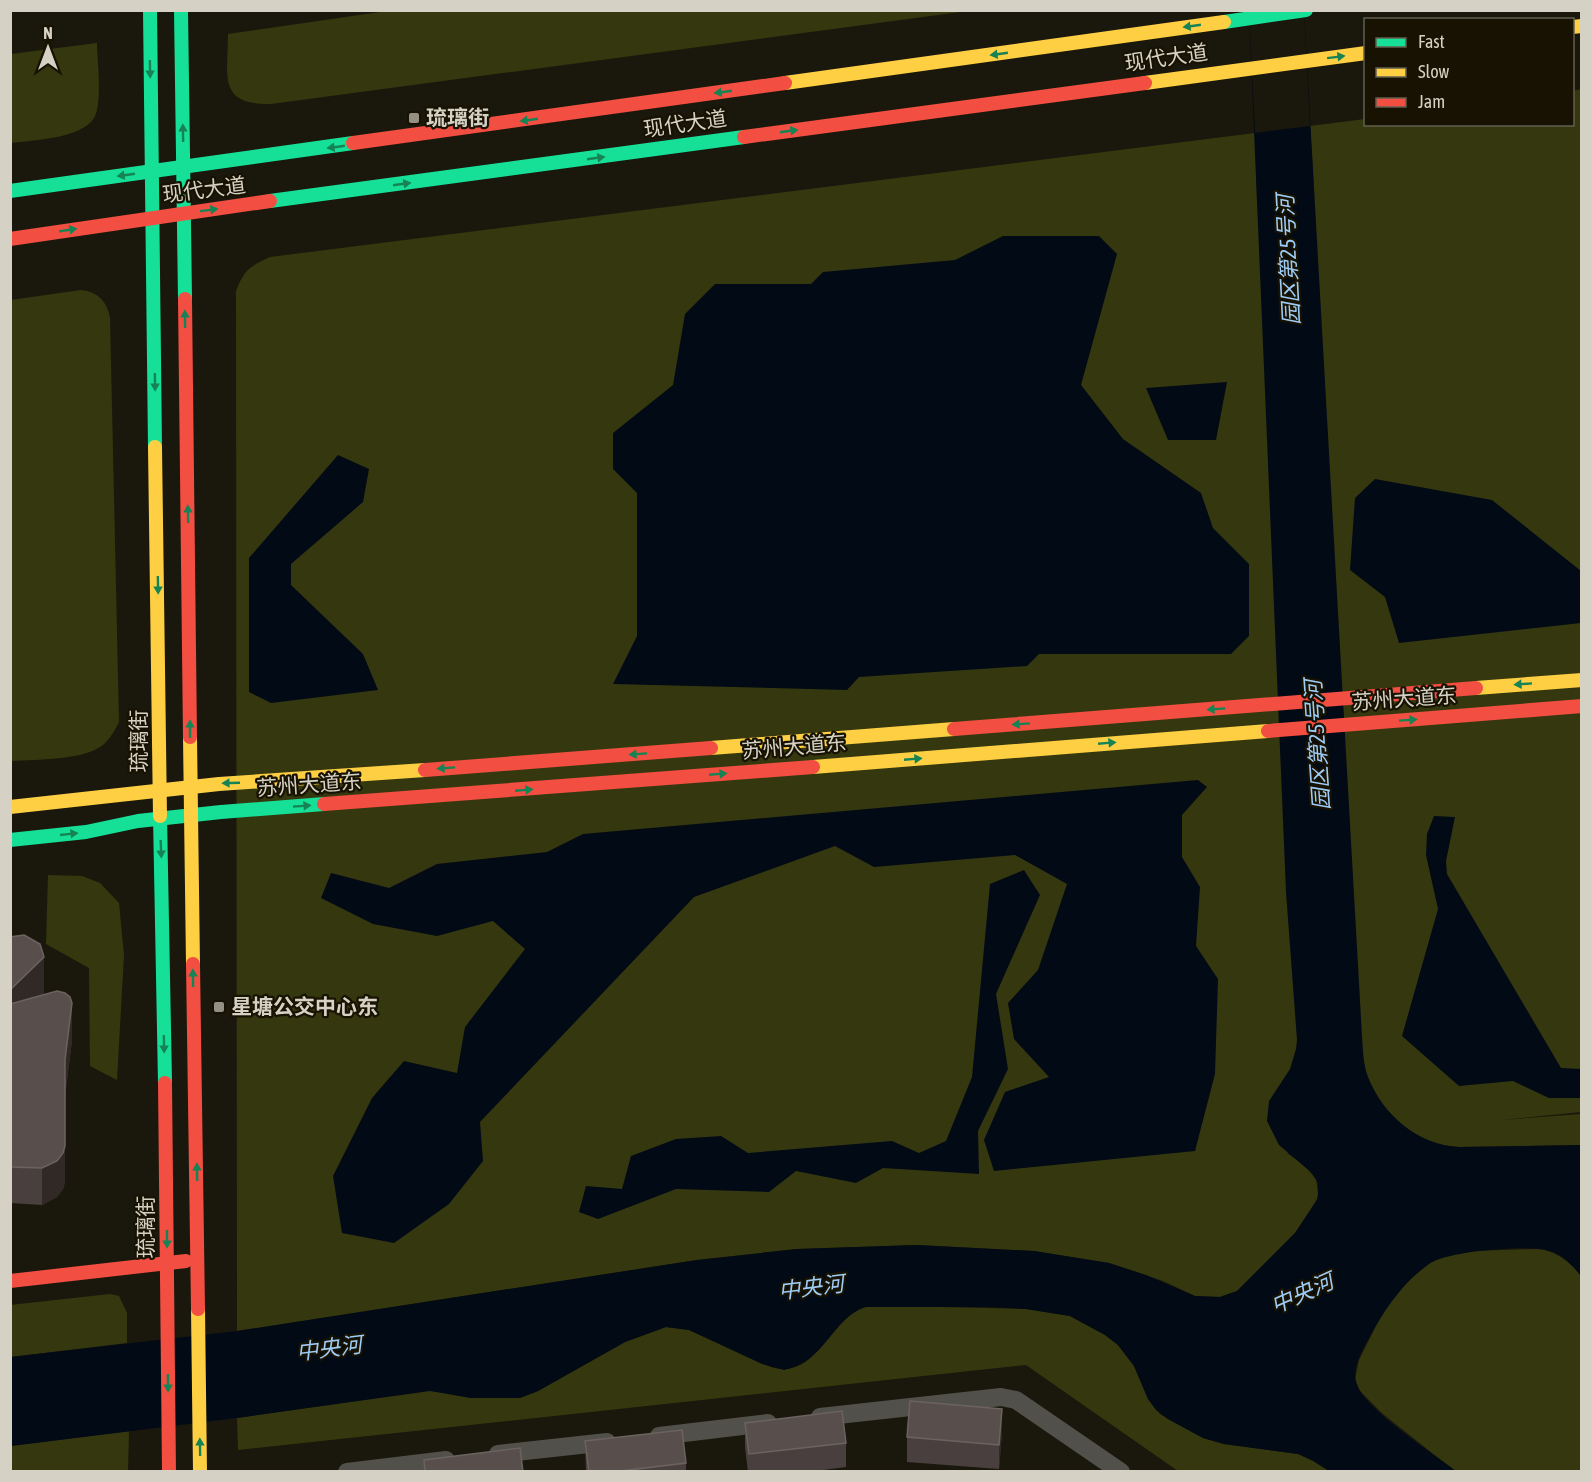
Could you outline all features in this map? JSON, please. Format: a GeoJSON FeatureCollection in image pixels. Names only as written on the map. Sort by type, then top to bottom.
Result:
{"type":"FeatureCollection","features":[{"type":"Feature","properties":{"kind":"main road","name":"琉璃街"},"geometry":{"type":"LineString","coordinates":[[150,10],[169,1472]]}},
{"type":"Feature","properties":{"kind":"main road"},"geometry":{"type":"LineString","coordinates":[[181,10],[200,1472]]}},
{"type":"Feature","properties":{"kind":"main road","name":"现代大道"},"geometry":{"type":"LineString","coordinates":[[10,191],[1305,11]]}},
{"type":"Feature","properties":{"kind":"main road","name":"现代大道"},"geometry":{"type":"LineString","coordinates":[[10,239],[184,213],[1364,53]]}},
{"type":"Feature","properties":{"kind":"main road","name":"苏州大道东"},"geometry":{"type":"LineString","coordinates":[[10,807],[190,787],[1581,680]]}},
{"type":"Feature","properties":{"kind":"main road","name":"苏州大道东"},"geometry":{"type":"LineString","coordinates":[[10,840],[86,832],[191,814],[477,794],[1581,706]]}},
{"type":"Feature","properties":{"kind":"main road"},"geometry":{"type":"LineString","coordinates":[[10,1281],[199,1260]]}},
{"type":"Feature","properties":{"kind":"street"},"geometry":{"type":"LineString","coordinates":[[644,1437],[1009,1397],[1121,1472]]}},
{"type":"Feature","properties":{"kind":"street"},"geometry":{"type":"LineString","coordinates":[[347,1472],[621,1440]]}},
{"type":"Feature","properties":{"kind":"green space"},"geometry":{"type":"Polygon","coordinates":[[[394,10],[968,11],[271,104],[254,103],[242,99],[229,85],[227,75],[228,34],[394,10]]]}},
{"type":"Feature","properties":{"kind":"green space"},"geometry":{"type":"Polygon","coordinates":[[[97,43],[98,102],[94,118],[88,125],[56,137],[11,143],[11,54],[97,43]]]}},
{"type":"Feature","properties":{"kind":"green space"},"geometry":{"type":"Polygon","coordinates":[[[1581,89],[1581,1112],[1502,1120],[1581,1114],[1581,1145],[1459,1147],[1439,1145],[1424,1139],[1287,1153],[1304,1165],[1316,1179],[1318,1193],[1316,1203],[1295,1233],[1237,1291],[1220,1297],[1195,1296],[1163,1281],[1109,1263],[1034,1251],[917,1245],[797,1249],[697,1260],[237,1331],[236,291],[249,270],[270,257],[1255,133],[1257,198],[1314,191],[1310,126],[1364,119],[1364,126],[1574,126],[1574,91],[1581,89]]]}},
{"type":"Feature","properties":{"kind":"green space"},"geometry":{"type":"Polygon","coordinates":[[[81,290],[101,298],[110,318],[119,722],[103,745],[83,754],[72,757],[11,761],[11,300],[81,290]]]}},
{"type":"Feature","properties":{"kind":"green space"},"geometry":{"type":"Polygon","coordinates":[[[48,875],[82,876],[100,883],[119,903],[124,955],[117,1080],[90,1066],[89,968],[46,944],[48,875]]]}},
{"type":"Feature","properties":{"kind":"green space"},"geometry":{"type":"Polygon","coordinates":[[[1538,1249],[1562,1258],[1581,1276],[1581,1471],[1456,1472],[1383,1414],[1360,1391],[1355,1379],[1359,1360],[1382,1314],[1406,1283],[1428,1264],[1443,1257],[1473,1251],[1538,1249]]]}},
{"type":"Feature","properties":{"kind":"green space"},"geometry":{"type":"Polygon","coordinates":[[[110,1294],[119,1296],[127,1313],[127,1343],[11,1357],[10,1305],[110,1294]]]}},
{"type":"Feature","properties":{"kind":"green space"},"geometry":{"type":"Polygon","coordinates":[[[893,1306],[1026,1309],[1070,1316],[1105,1335],[1118,1345],[1134,1366],[1148,1399],[1160,1414],[1168,1419],[1203,1438],[1224,1444],[1298,1454],[1313,1460],[1329,1471],[1178,1471],[1026,1365],[238,1450],[237,1418],[430,1390],[471,1398],[520,1398],[538,1391],[625,1342],[666,1327],[689,1330],[771,1367],[786,1369],[799,1366],[810,1359],[846,1317],[856,1310],[893,1306]]]}},
{"type":"Feature","properties":{"kind":"green space"},"geometry":{"type":"Polygon","coordinates":[[[129,1431],[128,1471],[11,1471],[10,1446],[129,1431]]]}},
{"type":"Feature","properties":{"kind":"water"},"geometry":{"type":"Polygon","coordinates":[[[1249,11],[1304,11],[1362,1036],[1366,1072],[1383,1104],[1393,1115],[1404,1126],[1430,1141],[1459,1147],[1581,1145],[1581,1276],[1559,1255],[1540,1249],[1488,1250],[1438,1259],[1419,1271],[1395,1297],[1375,1327],[1358,1360],[1355,1373],[1357,1385],[1373,1407],[1456,1471],[1329,1471],[1298,1454],[1224,1444],[1203,1438],[1156,1410],[1148,1399],[1134,1366],[1118,1345],[1105,1335],[1070,1316],[1026,1309],[988,1307],[865,1307],[844,1321],[810,1358],[784,1370],[762,1364],[689,1330],[666,1327],[625,1342],[538,1391],[520,1398],[471,1398],[430,1391],[11,1446],[10,1357],[237,1331],[697,1260],[797,1249],[917,1245],[1034,1251],[1109,1263],[1146,1275],[1195,1296],[1220,1297],[1237,1291],[1295,1233],[1318,1198],[1318,1183],[1312,1173],[1279,1145],[1267,1121],[1269,1101],[1290,1069],[1297,1040],[1286,892],[1249,11]]]}},
{"type":"Feature","properties":{"kind":"water"},"geometry":{"type":"Polygon","coordinates":[[[1003,236],[1099,236],[1117,254],[1081,385],[1123,439],[1201,493],[1213,528],[1249,564],[1249,636],[1231,654],[1039,654],[1027,666],[859,677],[847,690],[613,684],[637,636],[637,493],[613,469],[613,433],[673,385],[685,314],[715,284],[811,284],[823,272],[955,260],[1003,236]]]}},
{"type":"Feature","properties":{"kind":"water"},"geometry":{"type":"Polygon","coordinates":[[[1227,382],[1216,440],[1168,440],[1146,388],[1227,382]]]}},
{"type":"Feature","properties":{"kind":"water"},"geometry":{"type":"Polygon","coordinates":[[[338,455],[369,469],[363,502],[291,564],[291,585],[363,654],[378,690],[271,703],[249,692],[249,558],[338,455]]]}},
{"type":"Feature","properties":{"kind":"water"},"geometry":{"type":"Polygon","coordinates":[[[1375,479],[1492,500],[1581,571],[1581,623],[1399,643],[1385,597],[1350,570],[1355,498],[1375,479]]]}},
{"type":"Feature","properties":{"kind":"water"},"geometry":{"type":"Polygon","coordinates":[[[1198,780],[1207,787],[1182,815],[1182,857],[1200,887],[1196,946],[1218,979],[1215,1074],[1195,1151],[994,1171],[984,1140],[1005,1092],[1049,1077],[1014,1039],[1008,1003],[1038,970],[1067,884],[1015,855],[874,867],[835,846],[694,897],[480,1122],[483,1161],[449,1204],[394,1243],[342,1233],[333,1176],[372,1098],[404,1061],[457,1073],[465,1027],[525,949],[493,921],[437,936],[373,924],[321,898],[331,873],[389,888],[437,864],[547,852],[583,834],[1198,780]]]}},
{"type":"Feature","properties":{"kind":"water"},"geometry":{"type":"Polygon","coordinates":[[[1434,816],[1455,817],[1446,861],[1447,874],[1561,1068],[1581,1069],[1581,1098],[1549,1098],[1513,1081],[1459,1086],[1402,1036],[1438,909],[1426,855],[1427,834],[1434,816]]]}},
{"type":"Feature","properties":{"kind":"water"},"geometry":{"type":"Polygon","coordinates":[[[1024,870],[1040,895],[996,994],[1008,1069],[978,1131],[979,1174],[883,1168],[856,1183],[796,1171],[769,1192],[676,1189],[598,1219],[579,1212],[586,1186],[622,1189],[631,1156],[676,1139],[721,1136],[748,1153],[892,1141],[919,1153],[946,1141],[972,1077],[990,884],[1024,870]]]}},
{"type":"Feature","properties":{"kind":"pier"},"geometry":{"type":"Polygon","coordinates":[[[1249,11],[1304,11],[1310,126],[1255,133],[1249,11]]]}},
{"type":"Feature","properties":{"kind":"building"},"geometry":{"type":"Polygon","coordinates":[[[24,935],[40,944],[44,957],[10,990],[10,937],[24,935]]]}},
{"type":"Feature","properties":{"kind":"building"},"geometry":{"type":"Polygon","coordinates":[[[57,991],[70,997],[72,1003],[65,1060],[65,1146],[57,1161],[42,1168],[10,1167],[10,1004],[57,991]]]}},
{"type":"Feature","properties":{"kind":"building"},"geometry":{"type":"Polygon","coordinates":[[[910,1401],[1002,1409],[999,1445],[907,1437],[910,1401]]]}},
{"type":"Feature","properties":{"kind":"building"},"geometry":{"type":"Polygon","coordinates":[[[842,1411],[846,1443],[749,1454],[745,1423],[842,1411]]]}},
{"type":"Feature","properties":{"kind":"building"},"geometry":{"type":"Polygon","coordinates":[[[682,1430],[686,1463],[612,1472],[589,1472],[585,1441],[682,1430]]]}},
{"type":"Feature","properties":{"kind":"building"},"geometry":{"type":"Polygon","coordinates":[[[520,1448],[523,1472],[425,1472],[424,1460],[520,1448]]]}},
{"type":"Feature","properties":{"kind":"traffic: fast"},"geometry":{"type":"LineString","coordinates":[[150,10],[155,447]]}},
{"type":"Feature","properties":{"kind":"traffic: fast"},"geometry":{"type":"LineString","coordinates":[[181,10],[185,299]]}},
{"type":"Feature","properties":{"kind":"traffic: fast"},"geometry":{"type":"LineString","coordinates":[[1224,22],[1306,10]]}},
{"type":"Feature","properties":{"kind":"traffic: fast"},"geometry":{"type":"LineString","coordinates":[[270,201],[744,137]]}},
{"type":"Feature","properties":{"kind":"traffic: fast"},"geometry":{"type":"LineString","coordinates":[[10,191],[353,143]]}},
{"type":"Feature","properties":{"kind":"traffic: fast"},"geometry":{"type":"LineString","coordinates":[[10,840],[86,832],[138,821],[324,804]]}},
{"type":"Feature","properties":{"kind":"traffic: fast"},"geometry":{"type":"LineString","coordinates":[[160,816],[165,1083]]}},
{"type":"Feature","properties":{"kind":"traffic: slow"},"geometry":{"type":"LineString","coordinates":[[785,83],[1224,22]]}},
{"type":"Feature","properties":{"kind":"traffic: slow"},"geometry":{"type":"LineString","coordinates":[[1574,27],[1582,26]]}},
{"type":"Feature","properties":{"kind":"traffic: slow"},"geometry":{"type":"LineString","coordinates":[[1145,83],[1364,53]]}},
{"type":"Feature","properties":{"kind":"traffic: slow"},"geometry":{"type":"LineString","coordinates":[[155,447],[160,816]]}},
{"type":"Feature","properties":{"kind":"traffic: slow"},"geometry":{"type":"LineString","coordinates":[[1476,688],[1582,680]]}},
{"type":"Feature","properties":{"kind":"traffic: slow"},"geometry":{"type":"LineString","coordinates":[[711,748],[954,729]]}},
{"type":"Feature","properties":{"kind":"traffic: slow"},"geometry":{"type":"LineString","coordinates":[[813,767],[1268,731]]}},
{"type":"Feature","properties":{"kind":"traffic: slow"},"geometry":{"type":"LineString","coordinates":[[190,737],[193,964]]}},
{"type":"Feature","properties":{"kind":"traffic: slow"},"geometry":{"type":"LineString","coordinates":[[10,807],[219,784],[425,770]]}},
{"type":"Feature","properties":{"kind":"traffic: slow"},"geometry":{"type":"LineString","coordinates":[[198,1309],[200,1472]]}},
{"type":"Feature","properties":{"kind":"traffic: jam"},"geometry":{"type":"LineString","coordinates":[[353,143],[785,83]]}},
{"type":"Feature","properties":{"kind":"traffic: jam"},"geometry":{"type":"LineString","coordinates":[[744,137],[1145,83]]}},
{"type":"Feature","properties":{"kind":"traffic: jam"},"geometry":{"type":"LineString","coordinates":[[10,239],[270,201]]}},
{"type":"Feature","properties":{"kind":"traffic: jam"},"geometry":{"type":"LineString","coordinates":[[185,299],[190,737]]}},
{"type":"Feature","properties":{"kind":"traffic: jam"},"geometry":{"type":"LineString","coordinates":[[954,729],[1476,688]]}},
{"type":"Feature","properties":{"kind":"traffic: jam"},"geometry":{"type":"LineString","coordinates":[[1268,731],[1582,706]]}},
{"type":"Feature","properties":{"kind":"traffic: jam"},"geometry":{"type":"LineString","coordinates":[[425,770],[711,748]]}},
{"type":"Feature","properties":{"kind":"traffic: jam"},"geometry":{"type":"LineString","coordinates":[[324,804],[813,767]]}},
{"type":"Feature","properties":{"kind":"traffic: jam"},"geometry":{"type":"LineString","coordinates":[[193,964],[198,1309]]}},
{"type":"Feature","properties":{"kind":"traffic: jam"},"geometry":{"type":"LineString","coordinates":[[165,1083],[169,1472]]}},
{"type":"Feature","properties":{"kind":"traffic: jam"},"geometry":{"type":"LineString","coordinates":[[10,1281],[186,1261]]}},
{"type":"Feature","properties":{"kind":"place","name":"琉璃街"},"geometry":{"type":"Point","coordinates":[414,118]}},
{"type":"Feature","properties":{"kind":"place","name":"星塘公交中心东"},"geometry":{"type":"Point","coordinates":[219,1007]}},
{"type":"Feature","properties":{"kind":"water label","name":"园区第25号河"},"geometry":{"type":"Point","coordinates":[1288,260]}},
{"type":"Feature","properties":{"kind":"water label","name":"园区第25号河"},"geometry":{"type":"Point","coordinates":[1317,745]}},
{"type":"Feature","properties":{"kind":"water label","name":"中央河"},"geometry":{"type":"Point","coordinates":[811,1287]}},
{"type":"Feature","properties":{"kind":"water label","name":"中央河"},"geometry":{"type":"Point","coordinates":[1302,1293]}},
{"type":"Feature","properties":{"kind":"water label","name":"中央河"},"geometry":{"type":"Point","coordinates":[329,1348]}}]}
